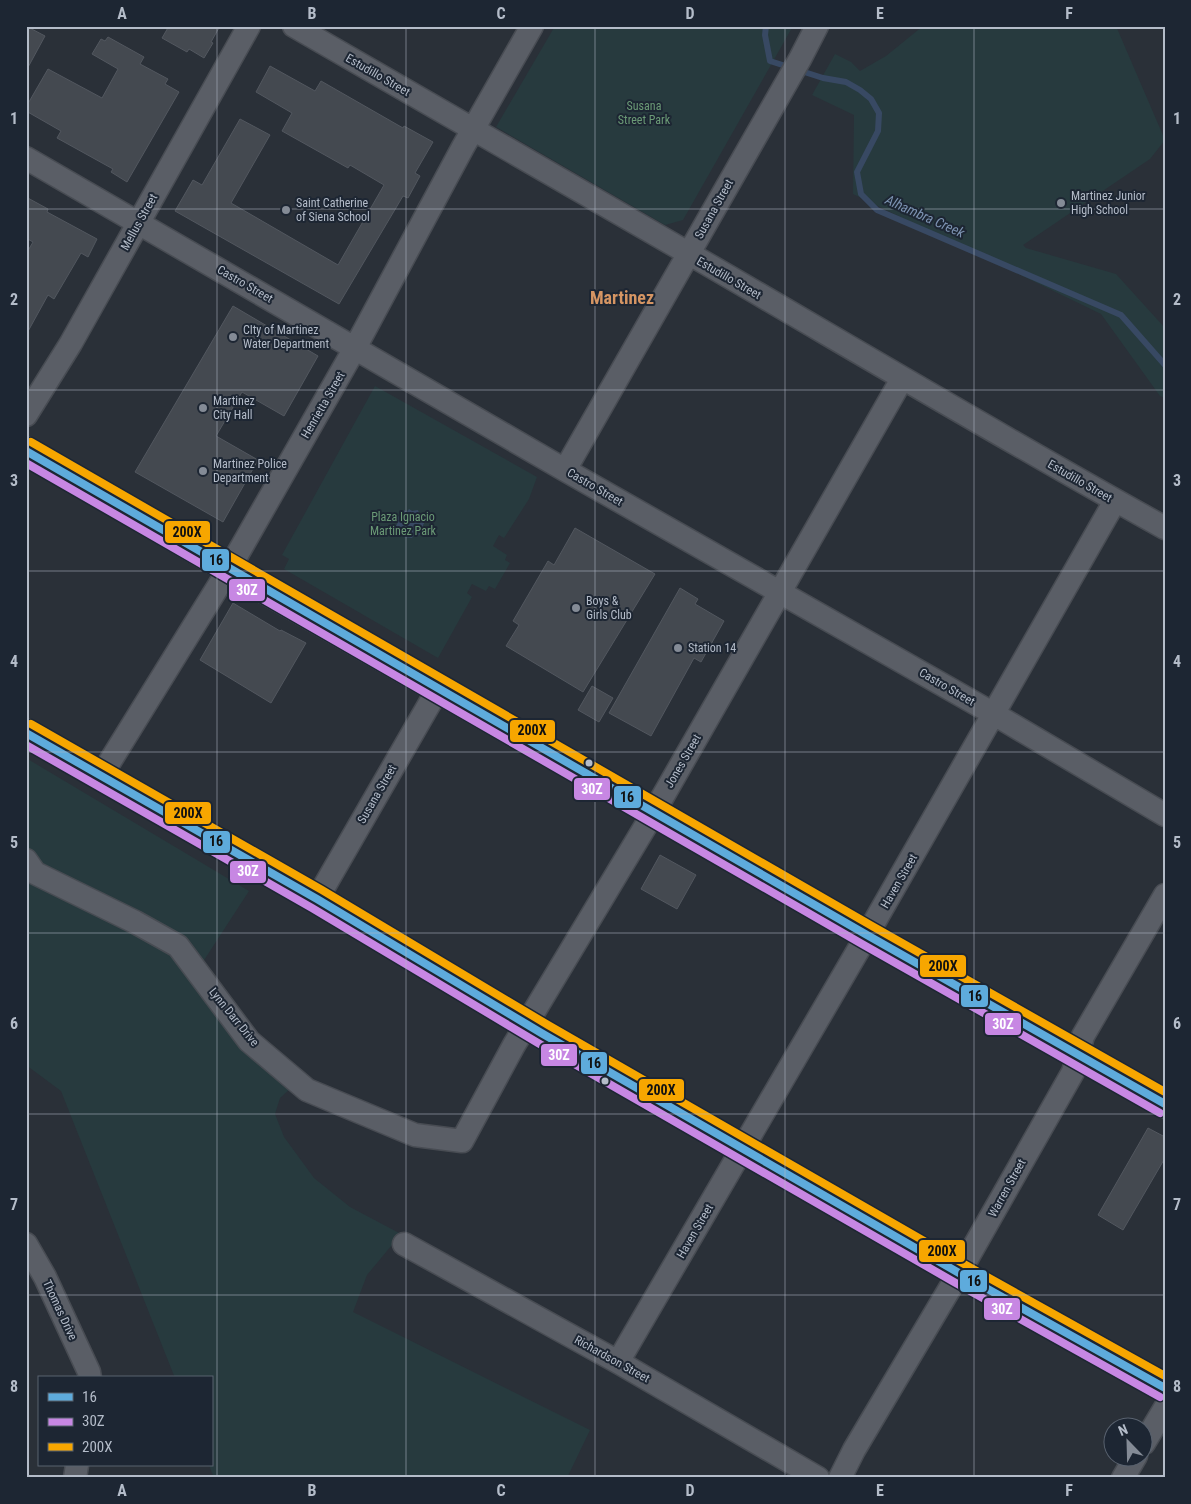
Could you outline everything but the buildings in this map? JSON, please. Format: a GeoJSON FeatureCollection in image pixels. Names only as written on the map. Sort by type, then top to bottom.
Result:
{"type":"FeatureCollection","features":[{"type":"Feature","properties":{"kind":"main road"},"geometry":{"type":"LineString","coordinates":[[26,450],[867,936],[1165,1104]]}},
{"type":"Feature","properties":{"kind":"main road"},"geometry":{"type":"LineString","coordinates":[[26,734],[317,899],[526,1024],[743,1149],[1165,1388]]}},
{"type":"Feature","properties":{"kind":"street","name":"Mellus Street"},"geometry":{"type":"LineString","coordinates":[[26,416],[70,343],[248,26]]}},
{"type":"Feature","properties":{"kind":"street","name":"Estudillo Street"},"geometry":{"type":"LineString","coordinates":[[294,26],[902,379],[1165,528]]}},
{"type":"Feature","properties":{"kind":"street","name":"Henrietta Street"},"geometry":{"type":"LineString","coordinates":[[101,776],[229,569],[356,348],[472,130],[532,26]]}},
{"type":"Feature","properties":{"kind":"street","name":"Susana Street"},"geometry":{"type":"LineString","coordinates":[[565,470],[800,59],[817,26]]}},
{"type":"Feature","properties":{"kind":"street","name":"Castro Street"},"geometry":{"type":"LineString","coordinates":[[26,158],[565,470],[994,714],[1165,815]]}},
{"type":"Feature","properties":{"kind":"street","name":"Jones Street"},"geometry":{"type":"LineString","coordinates":[[462,1141],[526,1024],[654,812],[902,379]]}},
{"type":"Feature","properties":{"kind":"street","name":"Haven Street"},"geometry":{"type":"LineString","coordinates":[[618,1362],[867,936],[1115,501]]}},
{"type":"Feature","properties":{"kind":"street","name":"Susana Street"},"geometry":{"type":"LineString","coordinates":[[317,899],[438,689]]}},
{"type":"Feature","properties":{"kind":"street","name":"Lynn Darr Drive"},"geometry":{"type":"LineString","coordinates":[[26,860],[35,873],[178,946],[249,1041],[307,1090],[415,1135],[462,1141]]}},
{"type":"Feature","properties":{"kind":"street","name":"Warren Street"},"geometry":{"type":"LineString","coordinates":[[840,1478],[854,1450],[959,1273],[1073,1072],[1083,1036],[1165,895]]}},
{"type":"Feature","properties":{"kind":"street","name":"Thomas Drive"},"geometry":{"type":"LineString","coordinates":[[26,1244],[45,1277],[90,1376]]}},
{"type":"Feature","properties":{"kind":"street","name":"Richardson Street"},"geometry":{"type":"LineString","coordinates":[[404,1244],[618,1362],[818,1478]]}},
{"type":"Feature","properties":{"kind":"street"},"geometry":{"type":"LineString","coordinates":[[1154,1426],[1165,1408]]}},
{"type":"Feature","properties":{"kind":"street"},"geometry":{"type":"LineString","coordinates":[[1123,1478],[1130,1466]]}},
{"type":"Feature","properties":{"kind":"green space","name":"Susana Street Park"},"geometry":{"type":"Polygon","coordinates":[[[555,26],[793,26],[683,220],[665,225],[496,127],[555,26]]]}},
{"type":"Feature","properties":{"kind":"green space","name":"Martinez Junior High School"},"geometry":{"type":"Polygon","coordinates":[[[923,26],[1116,26],[1165,140],[1150,159],[1023,245],[1026,248],[1116,274],[1165,328],[1165,398],[1160,396],[1101,314],[853,194],[854,115],[812,95],[835,54],[851,62],[860,71],[886,56],[923,26]]]}},
{"type":"Feature","properties":{"kind":"green space","name":"Plaza Ignacio Martinez Park"},"geometry":{"type":"Polygon","coordinates":[[[375,386],[537,477],[529,499],[504,538],[499,535],[493,546],[507,555],[505,560],[510,563],[495,589],[489,586],[486,591],[472,584],[467,593],[472,597],[438,658],[284,569],[289,559],[282,555],[375,386]]]}},
{"type":"Feature","properties":{"kind":"green space"},"geometry":{"type":"Polygon","coordinates":[[[26,758],[249,891],[197,971],[291,1088],[280,1098],[275,1114],[284,1137],[314,1178],[350,1207],[401,1234],[367,1275],[353,1312],[590,1430],[567,1478],[214,1478],[209,1466],[212,1466],[212,1376],[174,1376],[61,1091],[26,1065],[26,758]]]}},
{"type":"Feature","properties":{"kind":"water"},"geometry":{"type":"Polygon","coordinates":[[[409,509],[412,511],[418,510],[425,522],[423,525],[424,530],[417,537],[414,535],[412,538],[403,537],[396,526],[398,522],[397,517],[403,514],[404,510],[407,512],[409,509]]]}},
{"type":"Feature","properties":{"kind":"waterway","name":"Alhambra Creek"},"geometry":{"type":"LineString","coordinates":[[766,26],[765,35],[770,61],[823,78],[846,82],[871,99],[879,113],[878,131],[857,172],[861,194],[877,210],[1121,315],[1165,365]]}},
{"type":"Feature","properties":{"kind":"transit line","name":"200X"},"geometry":{"type":"LineString","coordinates":[[31,442],[872,926],[1165,1092]]}},
{"type":"Feature","properties":{"kind":"transit line","name":"16"},"geometry":{"type":"LineString","coordinates":[[26,451],[867,935],[1165,1104]]}},
{"type":"Feature","properties":{"kind":"transit line","name":"30Z"},"geometry":{"type":"LineString","coordinates":[[26,463],[862,944],[1160,1113]]}},
{"type":"Feature","properties":{"kind":"transit line","name":"200X"},"geometry":{"type":"LineString","coordinates":[[31,724],[322,890],[548,1025],[964,1264],[1165,1376]]}},
{"type":"Feature","properties":{"kind":"transit line","name":"16"},"geometry":{"type":"LineString","coordinates":[[26,733],[317,899],[543,1034],[959,1273],[1165,1388]]}},
{"type":"Feature","properties":{"kind":"transit line","name":"30Z"},"geometry":{"type":"LineString","coordinates":[[26,745],[312,908],[538,1043],[954,1282],[1160,1397]]}},
{"type":"Feature","properties":{"kind":"place","name":"Martinez Junior High School"},"geometry":{"type":"Point","coordinates":[1061,203]}},
{"type":"Feature","properties":{"kind":"place","name":"Saint Catherine of Siena School"},"geometry":{"type":"Point","coordinates":[286,210]}},
{"type":"Feature","properties":{"kind":"place","name":"CIty of Martinez Water Department"},"geometry":{"type":"Point","coordinates":[233,337]}},
{"type":"Feature","properties":{"kind":"place","name":"Martinez City Hall"},"geometry":{"type":"Point","coordinates":[203,408]}},
{"type":"Feature","properties":{"kind":"place","name":"Martinez Police Department"},"geometry":{"type":"Point","coordinates":[203,471]}},
{"type":"Feature","properties":{"kind":"place","name":"Boys & Girls Club"},"geometry":{"type":"Point","coordinates":[576,608]}},
{"type":"Feature","properties":{"kind":"place","name":"Station 14"},"geometry":{"type":"Point","coordinates":[678,648]}},
{"type":"Feature","properties":{"kind":"district","name":"Martinez"},"geometry":{"type":"Point","coordinates":[622,297]}}]}
